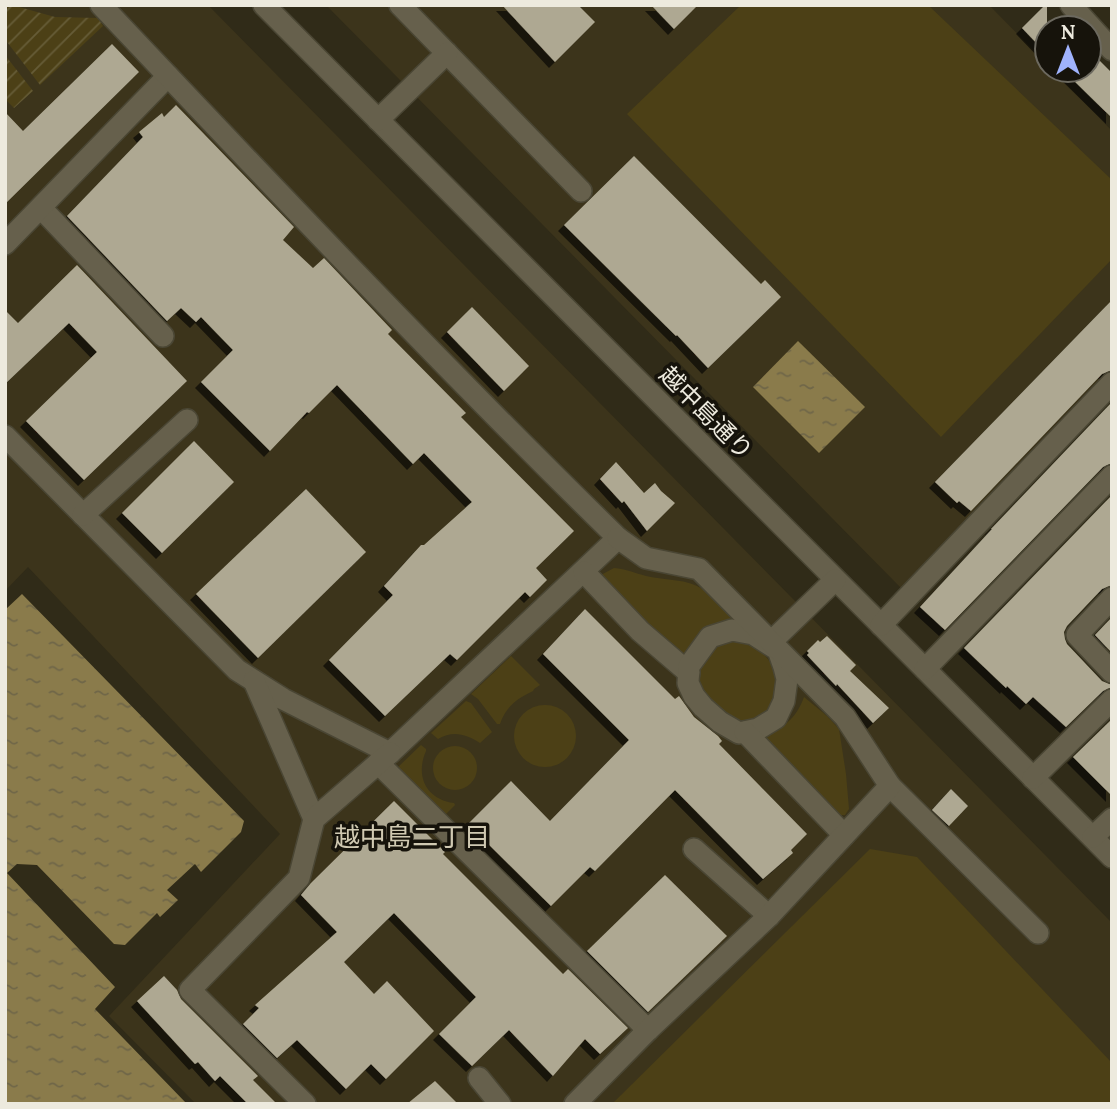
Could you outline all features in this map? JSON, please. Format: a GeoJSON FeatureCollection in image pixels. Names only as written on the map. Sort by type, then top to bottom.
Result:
{"type":"FeatureCollection","features":[{"type":"Feature","properties":{"kind":"street"},"geometry":{"type":"LineString","coordinates":[[102,5],[387,306],[618,538],[646,558],[699,569],[845,717],[890,786],[1038,933]]}},
{"type":"Feature","properties":{"kind":"street","name":"越中島通り"},"geometry":{"type":"LineString","coordinates":[[264,5],[1112,858]]}},
{"type":"Feature","properties":{"kind":"street"},"geometry":{"type":"LineString","coordinates":[[400,5],[581,191]]}},
{"type":"Feature","properties":{"kind":"street"},"geometry":{"type":"LineString","coordinates":[[1071,5],[1112,50]]}},
{"type":"Feature","properties":{"kind":"street"},"geometry":{"type":"LineString","coordinates":[[378,120],[447,53]]}},
{"type":"Feature","properties":{"kind":"street"},"geometry":{"type":"LineString","coordinates":[[5,244],[168,76]]}},
{"type":"Feature","properties":{"kind":"street"},"geometry":{"type":"LineString","coordinates":[[41,208],[163,336]]}},
{"type":"Feature","properties":{"kind":"street"},"geometry":{"type":"LineString","coordinates":[[881,625],[1112,383]]}},
{"type":"Feature","properties":{"kind":"street"},"geometry":{"type":"LineString","coordinates":[[83,514],[187,420]]}},
{"type":"Feature","properties":{"kind":"street"},"geometry":{"type":"LineString","coordinates":[[5,436],[237,670],[384,758],[648,1030]]}},
{"type":"Feature","properties":{"kind":"street"},"geometry":{"type":"LineString","coordinates":[[925,669],[1112,476]]}},
{"type":"Feature","properties":{"kind":"street"},"geometry":{"type":"LineString","coordinates":[[305,1104],[190,990],[299,878],[314,818],[384,758],[618,538]]}},
{"type":"Feature","properties":{"kind":"street"},"geometry":{"type":"LineString","coordinates":[[584,572],[640,631],[689,673]]}},
{"type":"Feature","properties":{"kind":"street"},"geometry":{"type":"LineString","coordinates":[[774,646],[835,580]]}},
{"type":"Feature","properties":{"kind":"street"},"geometry":{"type":"LineString","coordinates":[[1112,598],[1077,635],[1112,672]]}},
{"type":"Feature","properties":{"kind":"street"},"geometry":{"type":"LineString","coordinates":[[732,629],[753,634],[774,646],[785,667],[787,679],[784,701],[776,718],[758,729],[739,733],[720,722],[703,707],[688,683],[689,673],[689,666],[710,638],[732,629]]}},
{"type":"Feature","properties":{"kind":"street"},"geometry":{"type":"LineString","coordinates":[[254,681],[314,818]]}},
{"type":"Feature","properties":{"kind":"street"},"geometry":{"type":"LineString","coordinates":[[1032,778],[1112,700]]}},
{"type":"Feature","properties":{"kind":"street"},"geometry":{"type":"LineString","coordinates":[[745,732],[844,835]]}},
{"type":"Feature","properties":{"kind":"street"},"geometry":{"type":"LineString","coordinates":[[575,1104],[648,1030],[769,916],[890,786]]}},
{"type":"Feature","properties":{"kind":"street"},"geometry":{"type":"LineString","coordinates":[[1093,837],[1112,819]]}},
{"type":"Feature","properties":{"kind":"street"},"geometry":{"type":"LineString","coordinates":[[694,849],[769,916]]}},
{"type":"Feature","properties":{"kind":"street"},"geometry":{"type":"LineString","coordinates":[[479,1078],[500,1104]]}},
{"type":"Feature","properties":{"kind":"shaded area"},"geometry":{"type":"Polygon","coordinates":[[[5,5],[208,5],[1112,923],[1112,1104],[196,1104],[109,1016],[280,834],[28,567],[5,591],[5,5]]]}},
{"type":"Feature","properties":{"kind":"shaded area"},"geometry":{"type":"Polygon","coordinates":[[[5,5],[55,17],[98,18],[103,26],[40,85],[7,42],[5,5]]]}},
{"type":"Feature","properties":{"kind":"shaded area"},"geometry":{"type":"Polygon","coordinates":[[[326,5],[989,5],[1033,50],[1033,84],[1067,84],[1112,131],[1112,366],[901,588],[326,5]]]}},
{"type":"Feature","properties":{"kind":"shaded area"},"geometry":{"type":"Polygon","coordinates":[[[741,5],[928,5],[1112,180],[1112,259],[941,437],[627,114],[741,5]]]}},
{"type":"Feature","properties":{"kind":"shaded area"},"geometry":{"type":"Polygon","coordinates":[[[5,55],[33,91],[14,108],[5,99],[5,55]]]}},
{"type":"Feature","properties":{"kind":"shaded area"},"geometry":{"type":"Polygon","coordinates":[[[614,568],[697,586],[712,597],[735,622],[702,634],[692,644],[683,662],[599,576],[614,568]]]}},
{"type":"Feature","properties":{"kind":"shaded area"},"geometry":{"type":"Polygon","coordinates":[[[727,641],[747,643],[758,649],[768,659],[777,677],[778,690],[771,707],[753,721],[738,720],[725,713],[709,698],[700,680],[699,671],[707,654],[727,641]]]}},
{"type":"Feature","properties":{"kind":"shaded area"},"geometry":{"type":"Polygon","coordinates":[[[511,656],[540,685],[512,704],[500,724],[497,724],[471,694],[511,656]]]}},
{"type":"Feature","properties":{"kind":"shaded area"},"geometry":{"type":"Polygon","coordinates":[[[804,697],[839,729],[849,809],[845,815],[838,815],[758,739],[792,718],[804,697]]]}},
{"type":"Feature","properties":{"kind":"shaded area"},"geometry":{"type":"Polygon","coordinates":[[[466,701],[471,703],[492,732],[480,743],[459,734],[438,739],[431,733],[466,701]]]}},
{"type":"Feature","properties":{"kind":"shaded area"},"geometry":{"type":"Polygon","coordinates":[[[545,705],[567,714],[576,736],[567,758],[545,767],[523,758],[514,736],[523,714],[545,705]]]}},
{"type":"Feature","properties":{"kind":"shaded area"},"geometry":{"type":"Polygon","coordinates":[[[421,745],[426,749],[422,769],[425,785],[436,797],[455,805],[444,816],[396,769],[421,745]]]}},
{"type":"Feature","properties":{"kind":"shaded area"},"geometry":{"type":"Polygon","coordinates":[[[455,746],[464,747],[471,752],[476,759],[476,777],[471,784],[464,789],[455,790],[446,789],[439,784],[434,777],[433,768],[434,759],[439,752],[446,747],[455,746]]]}},
{"type":"Feature","properties":{"kind":"shaded area"},"geometry":{"type":"Polygon","coordinates":[[[870,849],[917,857],[1112,1063],[1112,1104],[612,1104],[870,849]]]}},
{"type":"Feature","properties":{"kind":"water"},"geometry":{"type":"Polygon","coordinates":[[[798,341],[865,407],[819,453],[753,387],[798,341]]]}},
{"type":"Feature","properties":{"kind":"water"},"geometry":{"type":"Polygon","coordinates":[[[22,594],[244,821],[241,832],[201,872],[195,864],[167,890],[178,900],[160,917],[157,913],[125,945],[114,944],[37,865],[17,864],[7,873],[115,987],[95,1009],[187,1104],[5,1104],[5,610],[22,594]]]}},
{"type":"Feature","properties":{"kind":"building"},"geometry":{"type":"Polygon","coordinates":[[[502,5],[578,5],[595,22],[555,62],[502,5]]]}},
{"type":"Feature","properties":{"kind":"building"},"geometry":{"type":"Polygon","coordinates":[[[651,5],[698,5],[674,29],[651,5]]]}},
{"type":"Feature","properties":{"kind":"building"},"geometry":{"type":"Polygon","coordinates":[[[1045,5],[1047,5],[1047,14],[1036,14],[1045,5]]]}},
{"type":"Feature","properties":{"kind":"building"},"geometry":{"type":"Polygon","coordinates":[[[1033,17],[1033,39],[1022,28],[1033,17]]]}},
{"type":"Feature","properties":{"kind":"building"},"geometry":{"type":"Polygon","coordinates":[[[112,44],[139,72],[5,204],[5,112],[23,131],[112,44]]]}},
{"type":"Feature","properties":{"kind":"building"},"geometry":{"type":"Polygon","coordinates":[[[1103,64],[1112,73],[1112,118],[1077,84],[1103,84],[1103,64]]]}},
{"type":"Feature","properties":{"kind":"building"},"geometry":{"type":"Polygon","coordinates":[[[176,105],[294,227],[283,240],[313,268],[324,258],[392,330],[388,334],[466,413],[461,417],[574,531],[536,568],[547,580],[530,597],[525,592],[457,660],[450,654],[385,716],[329,660],[393,595],[384,586],[421,545],[472,502],[424,453],[413,464],[337,385],[270,451],[201,382],[233,350],[201,317],[196,322],[181,308],[167,321],[67,216],[143,137],[139,132],[162,113],[164,117],[176,105]]]}},
{"type":"Feature","properties":{"kind":"building"},"geometry":{"type":"Polygon","coordinates":[[[634,156],[761,284],[765,280],[781,297],[708,368],[564,225],[634,156]]]}},
{"type":"Feature","properties":{"kind":"building"},"geometry":{"type":"Polygon","coordinates":[[[77,265],[187,381],[84,480],[26,421],[97,352],[69,323],[5,384],[5,310],[18,323],[77,265]]]}},
{"type":"Feature","properties":{"kind":"building"},"geometry":{"type":"Polygon","coordinates":[[[1112,300],[1112,370],[1102,374],[971,511],[959,501],[957,503],[935,482],[1112,300]]]}},
{"type":"Feature","properties":{"kind":"building"},"geometry":{"type":"Polygon","coordinates":[[[472,307],[529,366],[504,391],[447,332],[472,307]]]}},
{"type":"Feature","properties":{"kind":"building"},"geometry":{"type":"Polygon","coordinates":[[[1112,402],[1112,463],[1103,467],[945,630],[920,607],[1112,402]]]}},
{"type":"Feature","properties":{"kind":"building"},"geometry":{"type":"Polygon","coordinates":[[[194,441],[234,482],[162,553],[122,513],[194,441]]]}},
{"type":"Feature","properties":{"kind":"building"},"geometry":{"type":"Polygon","coordinates":[[[616,462],[644,493],[655,483],[675,503],[647,531],[624,501],[622,503],[600,479],[616,462]]]}},
{"type":"Feature","properties":{"kind":"building"},"geometry":{"type":"Polygon","coordinates":[[[306,489],[366,552],[258,658],[196,594],[306,489]]]}},
{"type":"Feature","properties":{"kind":"building"},"geometry":{"type":"Polygon","coordinates":[[[1112,495],[1112,585],[1102,589],[1064,632],[1067,644],[1102,681],[1112,687],[1103,691],[1066,727],[1033,697],[1026,704],[964,648],[1112,495]]]}},
{"type":"Feature","properties":{"kind":"building"},"geometry":{"type":"Polygon","coordinates":[[[585,609],[675,699],[679,696],[694,717],[718,736],[722,741],[719,744],[807,834],[791,850],[793,853],[763,879],[675,790],[595,871],[590,867],[551,906],[468,824],[511,781],[550,821],[629,740],[543,654],[585,609]]]}},
{"type":"Feature","properties":{"kind":"building"},"geometry":{"type":"Polygon","coordinates":[[[1112,617],[1112,653],[1095,635],[1112,617]]]}},
{"type":"Feature","properties":{"kind":"building"},"geometry":{"type":"Polygon","coordinates":[[[827,636],[856,665],[850,671],[889,708],[873,723],[807,655],[807,651],[818,640],[820,642],[827,636]]]}},
{"type":"Feature","properties":{"kind":"building"},"geometry":{"type":"Polygon","coordinates":[[[1112,719],[1112,796],[1073,757],[1112,719]]]}},
{"type":"Feature","properties":{"kind":"building"},"geometry":{"type":"Polygon","coordinates":[[[951,789],[968,806],[949,826],[932,810],[951,789]]]}},
{"type":"Feature","properties":{"kind":"building"},"geometry":{"type":"Polygon","coordinates":[[[394,801],[563,974],[568,969],[628,1028],[600,1054],[585,1039],[553,1076],[509,1030],[472,1066],[439,1034],[476,997],[394,913],[344,962],[374,994],[387,981],[434,1031],[386,1079],[371,1064],[346,1089],[297,1040],[277,1058],[243,1024],[259,1008],[255,1005],[337,932],[301,895],[394,801]]]}},
{"type":"Feature","properties":{"kind":"building"},"geometry":{"type":"Polygon","coordinates":[[[665,875],[727,936],[648,1012],[587,951],[665,875]]]}},
{"type":"Feature","properties":{"kind":"building"},"geometry":{"type":"Polygon","coordinates":[[[164,976],[177,990],[181,999],[258,1076],[253,1080],[277,1104],[248,1104],[220,1076],[215,1081],[198,1062],[195,1064],[137,1001],[164,976]]]}},
{"type":"Feature","properties":{"kind":"building"},"geometry":{"type":"Polygon","coordinates":[[[435,1081],[458,1104],[407,1104],[435,1081]]]}},
{"type":"Feature","properties":{"kind":"district","name":"越中島二丁目"},"geometry":{"type":"Point","coordinates":[412,837]}}]}
